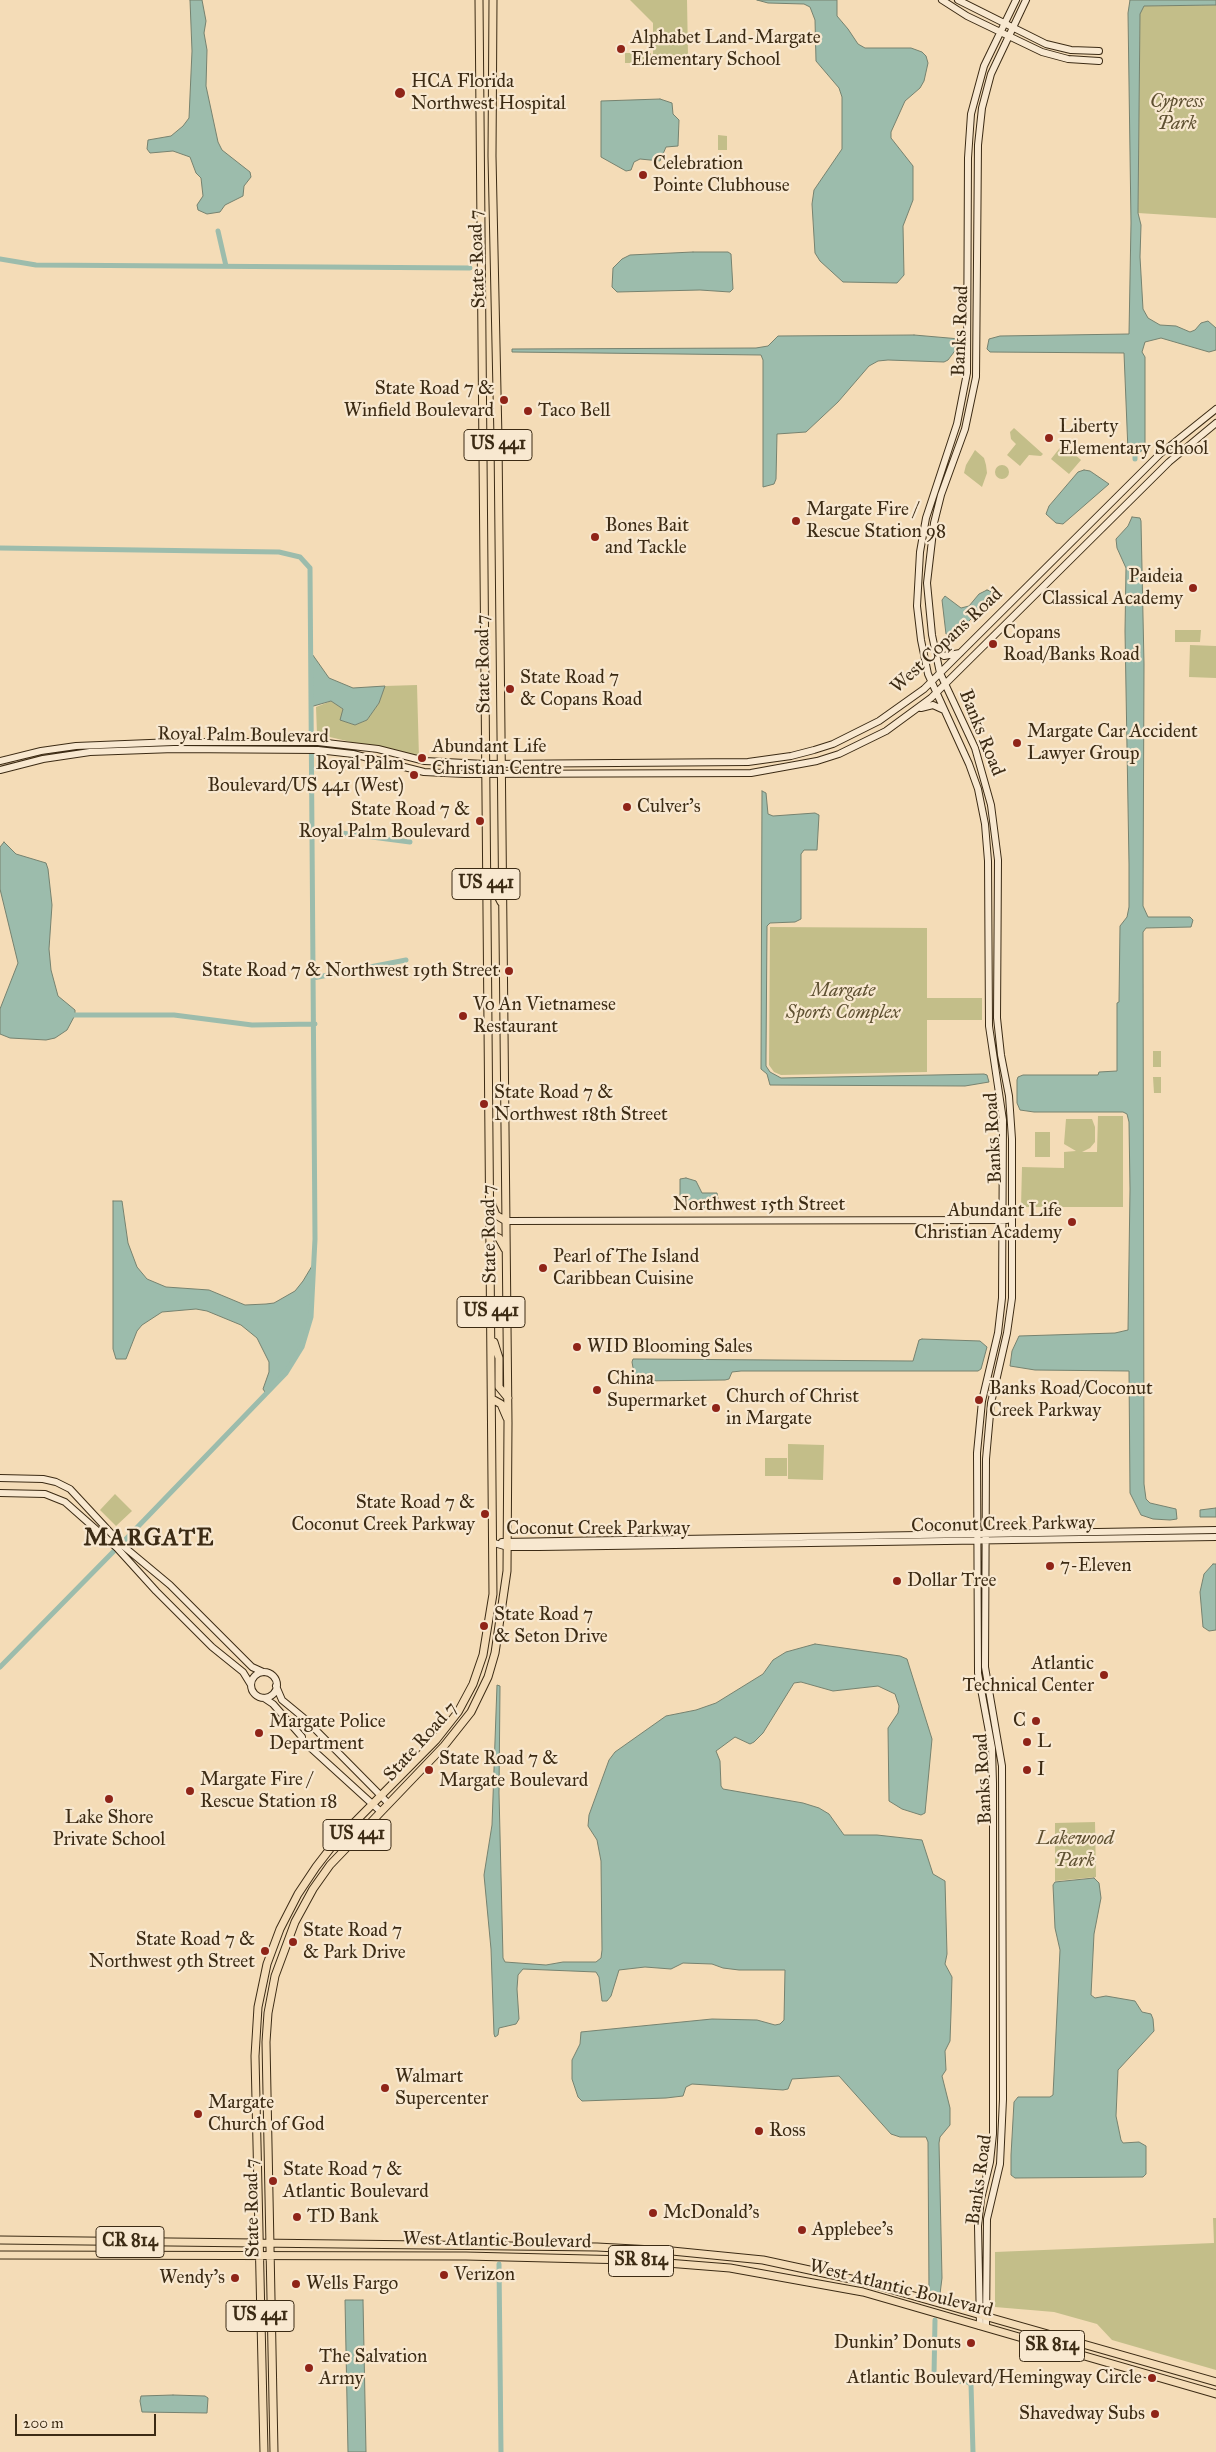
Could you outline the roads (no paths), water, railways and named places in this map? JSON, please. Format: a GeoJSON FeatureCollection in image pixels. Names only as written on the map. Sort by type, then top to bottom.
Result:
{"type":"FeatureCollection","features":[{"type":"Feature","properties":{"kind":"main road","name":"State Road 7"},"geometry":{"type":"LineString","coordinates":[[264,2452],[255,2077],[256,2020],[263,1981],[275,1941],[298,1894],[325,1854],[436,1740],[458,1712],[473,1684],[487,1639],[493,1594],[479,0]]}},
{"type":"Feature","properties":{"kind":"main road","name":"State Road 7"},"geometry":{"type":"LineString","coordinates":[[274,2452],[266,2042],[270,2002],[278,1966],[294,1922],[313,1889],[330,1865],[456,1733],[477,1702],[494,1658],[503,1609],[508,1544],[508,1398],[498,440],[492,156],[493,0]]}},
{"type":"Feature","properties":{"kind":"main road"},"geometry":{"type":"LineString","coordinates":[[486,880],[491,882],[502,904]]}},
{"type":"Feature","properties":{"kind":"main road"},"geometry":{"type":"LineString","coordinates":[[490,1200],[496,1215],[506,1221]]}},
{"type":"Feature","properties":{"kind":"main road"},"geometry":{"type":"LineString","coordinates":[[490,1234],[499,1238],[506,1252]]}},
{"type":"Feature","properties":{"kind":"main road"},"geometry":{"type":"LineString","coordinates":[[492,1332],[499,1358],[499,1388],[508,1398]]}},
{"type":"Feature","properties":{"kind":"main road"},"geometry":{"type":"LineString","coordinates":[[492,1399],[502,1404],[508,1423]]}},
{"type":"Feature","properties":{"kind":"main road"},"geometry":{"type":"LineString","coordinates":[[456,1733],[460,1720],[458,1712]]}},
{"type":"Feature","properties":{"kind":"main road"},"geometry":{"type":"LineString","coordinates":[[294,1922],[293,1917],[300,1902],[298,1894]]}},
{"type":"Feature","properties":{"kind":"main road"},"geometry":{"type":"LineString","coordinates":[[263,1981],[264,1995],[270,2002]]}},
{"type":"Feature","properties":{"kind":"main road"},"geometry":{"type":"LineString","coordinates":[[255,2056],[266,2079]]}},
{"type":"Feature","properties":{"kind":"main road"},"geometry":{"type":"LineString","coordinates":[[255,2077],[266,2096]]}},
{"type":"Feature","properties":{"kind":"main road","name":"West Atlantic Boulevard"},"geometry":{"type":"LineString","coordinates":[[0,2240],[570,2246],[664,2250],[763,2260],[865,2282],[1216,2382]]}},
{"type":"Feature","properties":{"kind":"main road"},"geometry":{"type":"LineString","coordinates":[[552,2258],[557,2252],[570,2246]]}},
{"type":"Feature","properties":{"kind":"main road","name":"West Atlantic Boulevard"},"geometry":{"type":"LineString","coordinates":[[0,2255],[552,2258],[629,2260],[730,2268],[863,2292],[1216,2394]]}},
{"type":"Feature","properties":{"kind":"main road"},"geometry":{"type":"LineString","coordinates":[[262,2390],[267,2405],[274,2412]]}},
{"type":"Feature","properties":{"kind":"main road"},"geometry":{"type":"LineString","coordinates":[[263,2423],[269,2429],[274,2441]]}},
{"type":"Feature","properties":{"kind":"street"},"geometry":{"type":"LineString","coordinates":[[942,0],[960,12],[1008,37],[1051,55],[1078,60],[1099,61]]}},
{"type":"Feature","properties":{"kind":"street"},"geometry":{"type":"LineString","coordinates":[[958,0],[1012,28],[1054,46],[1099,51]]}},
{"type":"Feature","properties":{"kind":"street","name":"Banks Road"},"geometry":{"type":"LineString","coordinates":[[983,2326],[978,2226],[981,2199],[990,2162],[993,2108],[993,1765],[978,1680],[978,1436],[985,1388],[1001,1316],[1003,1120],[989,1026],[986,832],[975,781],[931,681],[917,619],[920,552],[929,505],[952,441],[965,390],[969,355],[969,132],[979,82],[1016,0]]}},
{"type":"Feature","properties":{"kind":"street","name":"Banks Road"},"geometry":{"type":"LineString","coordinates":[[982,2314],[987,2219],[1000,2157],[1003,2099],[1002,1766],[985,1667],[986,1459],[991,1403],[1007,1333],[1012,1298],[1011,1113],[997,1018],[998,860],[995,831],[981,764],[940,673],[929,618],[928,583],[932,532],[941,495],[965,429],[976,378],[979,126],[991,74],[1026,0]]}},
{"type":"Feature","properties":{"kind":"street","name":"West Copans Road"},"geometry":{"type":"LineString","coordinates":[[485,764],[748,762],[791,756],[833,744],[859,732],[905,704],[940,673],[1160,454],[1216,409]]}},
{"type":"Feature","properties":{"kind":"street","name":"West Copans Road"},"geometry":{"type":"LineString","coordinates":[[485,774],[657,775],[771,772],[839,754],[886,731],[937,692],[1169,462],[1216,423]]}},
{"type":"Feature","properties":{"kind":"street"},"geometry":{"type":"LineString","coordinates":[[934,649],[944,656],[961,652]]}},
{"type":"Feature","properties":{"kind":"street"},"geometry":{"type":"LineString","coordinates":[[917,709],[934,705],[945,710]]}},
{"type":"Feature","properties":{"kind":"street","name":"Royal Palm Boulevard"},"geometry":{"type":"LineString","coordinates":[[0,761],[41,751],[101,744],[303,741],[378,750],[425,761],[485,764]]}},
{"type":"Feature","properties":{"kind":"street","name":"Royal Palm Boulevard"},"geometry":{"type":"LineString","coordinates":[[0,770],[43,759],[103,751],[318,750],[353,754],[424,772],[485,774]]}},
{"type":"Feature","properties":{"kind":"street","name":"Northwest 15th Street"},"geometry":{"type":"LineString","coordinates":[[506,1221],[1012,1220]]}},
{"type":"Feature","properties":{"kind":"street"},"geometry":{"type":"LineString","coordinates":[[0,1478],[42,1479],[56,1482],[70,1489],[122,1545],[170,1586],[252,1667],[271,1675],[285,1702],[388,1803]]}},
{"type":"Feature","properties":{"kind":"street"},"geometry":{"type":"LineString","coordinates":[[0,1493],[45,1494],[64,1502],[118,1548],[184,1619],[220,1654],[243,1672],[254,1693],[273,1704],[302,1737],[302,1740],[380,1811]]}},
{"type":"Feature","properties":{"kind":"street","name":"Coconut Creek Parkway"},"geometry":{"type":"LineString","coordinates":[[494,1543],[652,1545],[977,1537],[986,1532],[1216,1530]]}},
{"type":"Feature","properties":{"kind":"street","name":"Coconut Creek Parkway"},"geometry":{"type":"LineString","coordinates":[[508,1544],[660,1538],[977,1537],[986,1540],[1216,1537]]}},
{"type":"Feature","properties":{"kind":"street"},"geometry":{"type":"LineString","coordinates":[[652,1545],[655,1540],[660,1538]]}},
{"type":"Feature","properties":{"kind":"street"},"geometry":{"type":"LineString","coordinates":[[251,1685],[253,1678],[263,1672]]}},
{"type":"Feature","properties":{"kind":"street"},"geometry":{"type":"LineString","coordinates":[[264,1698],[273,1694],[276,1686]]}},
{"type":"Feature","properties":{"kind":"street"},"geometry":{"type":"LineString","coordinates":[[339,1772],[351,1774],[353,1771],[352,1766]]}},
{"type":"Feature","properties":{"kind":"street"},"geometry":{"type":"LineString","coordinates":[[993,2108],[998,2112],[1000,2157]]}},
{"type":"Feature","properties":{"kind":"waterway"},"geometry":{"type":"LineString","coordinates":[[218,231],[226,266]]}},
{"type":"Feature","properties":{"kind":"waterway"},"geometry":{"type":"LineString","coordinates":[[0,259],[36,265],[470,268]]}},
{"type":"Feature","properties":{"kind":"waterway"},"geometry":{"type":"LineString","coordinates":[[1135,448],[1135,459]]}},
{"type":"Feature","properties":{"kind":"waterway"},"geometry":{"type":"LineString","coordinates":[[0,548],[279,552],[300,557],[310,568],[315,1239],[311,1317],[302,1347],[286,1373],[125,1540]]}},
{"type":"Feature","properties":{"kind":"waterway"},"geometry":{"type":"LineString","coordinates":[[311,829],[410,842]]}},
{"type":"Feature","properties":{"kind":"waterway"},"geometry":{"type":"LineString","coordinates":[[313,978],[406,960]]}},
{"type":"Feature","properties":{"kind":"waterway"},"geometry":{"type":"LineString","coordinates":[[68,1015],[174,1015],[252,1025],[315,1024]]}},
{"type":"Feature","properties":{"kind":"waterway"},"geometry":{"type":"LineString","coordinates":[[0,1667],[114,1551]]}},
{"type":"Feature","properties":{"kind":"waterway"},"geometry":{"type":"LineString","coordinates":[[499,2264],[501,2452]]}},
{"type":"Feature","properties":{"kind":"waterway"},"geometry":{"type":"LineString","coordinates":[[935,2320],[934,2376],[942,2382],[966,2381],[971,2384],[973,2452]]}},
{"type":"Feature","properties":{"kind":"place","name":"Alphabet Land-Margate Elementary School"},"geometry":{"type":"Point","coordinates":[621,49]}},
{"type":"Feature","properties":{"kind":"place","name":"HCA Florida Northwest Hospital"},"geometry":{"type":"Point","coordinates":[400,93]}},
{"type":"Feature","properties":{"kind":"place","name":"Celebration Pointe Clubhouse"},"geometry":{"type":"Point","coordinates":[643,175]}},
{"type":"Feature","properties":{"kind":"place","name":"State Road 7 & Winfield Boulevard"},"geometry":{"type":"Point","coordinates":[504,400]}},
{"type":"Feature","properties":{"kind":"place","name":"Taco Bell"},"geometry":{"type":"Point","coordinates":[528,411]}},
{"type":"Feature","properties":{"kind":"place","name":"Liberty Elementary School"},"geometry":{"type":"Point","coordinates":[1049,438]}},
{"type":"Feature","properties":{"kind":"place","name":"Margate Fire / Rescue Station 98"},"geometry":{"type":"Point","coordinates":[796,521]}},
{"type":"Feature","properties":{"kind":"place","name":"Bones Bait and Tackle"},"geometry":{"type":"Point","coordinates":[595,537]}},
{"type":"Feature","properties":{"kind":"place","name":"Paideia Classical Academy"},"geometry":{"type":"Point","coordinates":[1193,588]}},
{"type":"Feature","properties":{"kind":"place","name":"Copans Road/Banks Road"},"geometry":{"type":"Point","coordinates":[993,644]}},
{"type":"Feature","properties":{"kind":"place","name":"State Road 7 & Copans Road"},"geometry":{"type":"Point","coordinates":[510,689]}},
{"type":"Feature","properties":{"kind":"place","name":"Margate Car Accident Lawyer Group"},"geometry":{"type":"Point","coordinates":[1017,743]}},
{"type":"Feature","properties":{"kind":"place","name":"Abundant Life Christian Centre"},"geometry":{"type":"Point","coordinates":[422,758]}},
{"type":"Feature","properties":{"kind":"place","name":"Royal Palm Boulevard/US 441 (West)"},"geometry":{"type":"Point","coordinates":[414,775]}},
{"type":"Feature","properties":{"kind":"place","name":"Culver's"},"geometry":{"type":"Point","coordinates":[627,807]}},
{"type":"Feature","properties":{"kind":"place","name":"State Road 7 & Royal Palm Boulevard"},"geometry":{"type":"Point","coordinates":[480,821]}},
{"type":"Feature","properties":{"kind":"place","name":"State Road 7 & Northwest 19th Street"},"geometry":{"type":"Point","coordinates":[509,971]}},
{"type":"Feature","properties":{"kind":"place","name":"Vo An Vietnamese Restaurant"},"geometry":{"type":"Point","coordinates":[463,1016]}},
{"type":"Feature","properties":{"kind":"place","name":"State Road 7 & Northwest 18th Street"},"geometry":{"type":"Point","coordinates":[484,1104]}},
{"type":"Feature","properties":{"kind":"place","name":"Abundant Life Christian Academy"},"geometry":{"type":"Point","coordinates":[1072,1222]}},
{"type":"Feature","properties":{"kind":"place","name":"Pearl of The Island Caribbean Cuisine"},"geometry":{"type":"Point","coordinates":[543,1268]}},
{"type":"Feature","properties":{"kind":"place","name":"WID Blooming Sales"},"geometry":{"type":"Point","coordinates":[577,1347]}},
{"type":"Feature","properties":{"kind":"place","name":"China Supermarket"},"geometry":{"type":"Point","coordinates":[597,1390]}},
{"type":"Feature","properties":{"kind":"place","name":"Banks Road/Coconut Creek Parkway"},"geometry":{"type":"Point","coordinates":[979,1400]}},
{"type":"Feature","properties":{"kind":"place","name":"Church of Christ in Margate"},"geometry":{"type":"Point","coordinates":[716,1408]}},
{"type":"Feature","properties":{"kind":"place","name":"State Road 7 & Coconut Creek Parkway"},"geometry":{"type":"Point","coordinates":[485,1514]}},
{"type":"Feature","properties":{"kind":"place","name":"7-Eleven"},"geometry":{"type":"Point","coordinates":[1050,1566]}},
{"type":"Feature","properties":{"kind":"place","name":"Dollar Tree"},"geometry":{"type":"Point","coordinates":[897,1581]}},
{"type":"Feature","properties":{"kind":"place","name":"State Road 7 & Seton Drive"},"geometry":{"type":"Point","coordinates":[484,1626]}},
{"type":"Feature","properties":{"kind":"place","name":"Atlantic Technical Center"},"geometry":{"type":"Point","coordinates":[1104,1675]}},
{"type":"Feature","properties":{"kind":"place","name":"C"},"geometry":{"type":"Point","coordinates":[1036,1721]}},
{"type":"Feature","properties":{"kind":"place","name":"Margate Police Department"},"geometry":{"type":"Point","coordinates":[259,1733]}},
{"type":"Feature","properties":{"kind":"place","name":"L"},"geometry":{"type":"Point","coordinates":[1027,1742]}},
{"type":"Feature","properties":{"kind":"place","name":"State Road 7 & Margate Boulevard"},"geometry":{"type":"Point","coordinates":[429,1770]}},
{"type":"Feature","properties":{"kind":"place","name":"I"},"geometry":{"type":"Point","coordinates":[1027,1770]}},
{"type":"Feature","properties":{"kind":"place","name":"Margate Fire / Rescue Station 18"},"geometry":{"type":"Point","coordinates":[190,1791]}},
{"type":"Feature","properties":{"kind":"place","name":"Lake Shore Private School"},"geometry":{"type":"Point","coordinates":[109,1799]}},
{"type":"Feature","properties":{"kind":"place","name":"State Road 7 & Park Drive"},"geometry":{"type":"Point","coordinates":[293,1942]}},
{"type":"Feature","properties":{"kind":"place","name":"State Road 7 & Northwest 9th Street"},"geometry":{"type":"Point","coordinates":[265,1951]}},
{"type":"Feature","properties":{"kind":"place","name":"Walmart Supercenter"},"geometry":{"type":"Point","coordinates":[385,2088]}},
{"type":"Feature","properties":{"kind":"place","name":"Margate Church of God"},"geometry":{"type":"Point","coordinates":[198,2114]}},
{"type":"Feature","properties":{"kind":"place","name":"Ross"},"geometry":{"type":"Point","coordinates":[759,2131]}},
{"type":"Feature","properties":{"kind":"place","name":"State Road 7 & Atlantic Boulevard"},"geometry":{"type":"Point","coordinates":[273,2181]}},
{"type":"Feature","properties":{"kind":"place","name":"McDonald's"},"geometry":{"type":"Point","coordinates":[653,2213]}},
{"type":"Feature","properties":{"kind":"place","name":"TD Bank"},"geometry":{"type":"Point","coordinates":[297,2217]}},
{"type":"Feature","properties":{"kind":"place","name":"Applebee's"},"geometry":{"type":"Point","coordinates":[802,2230]}},
{"type":"Feature","properties":{"kind":"place","name":"Verizon"},"geometry":{"type":"Point","coordinates":[444,2275]}},
{"type":"Feature","properties":{"kind":"place","name":"Wendy's"},"geometry":{"type":"Point","coordinates":[235,2278]}},
{"type":"Feature","properties":{"kind":"place","name":"Wells Fargo"},"geometry":{"type":"Point","coordinates":[296,2284]}},
{"type":"Feature","properties":{"kind":"place","name":"Dunkin' Donuts"},"geometry":{"type":"Point","coordinates":[971,2343]}},
{"type":"Feature","properties":{"kind":"place","name":"The Salvation Army"},"geometry":{"type":"Point","coordinates":[309,2368]}},
{"type":"Feature","properties":{"kind":"place","name":"Atlantic Boulevard/Hemingway Circle"},"geometry":{"type":"Point","coordinates":[1152,2378]}},
{"type":"Feature","properties":{"kind":"place","name":"Shavedway Subs"},"geometry":{"type":"Point","coordinates":[1155,2414]}},
{"type":"Feature","properties":{"kind":"district","name":"MARGATE"},"geometry":{"type":"Point","coordinates":[149,1539]}},
{"type":"Feature","properties":{"kind":"park label","name":"Cypress Park"},"geometry":{"type":"Point","coordinates":[1177,113]}},
{"type":"Feature","properties":{"kind":"park label","name":"Margate Sports Complex"},"geometry":{"type":"Point","coordinates":[843,1002]}},
{"type":"Feature","properties":{"kind":"park label","name":"Lakewood Park"},"geometry":{"type":"Point","coordinates":[1075,1850]}}]}
